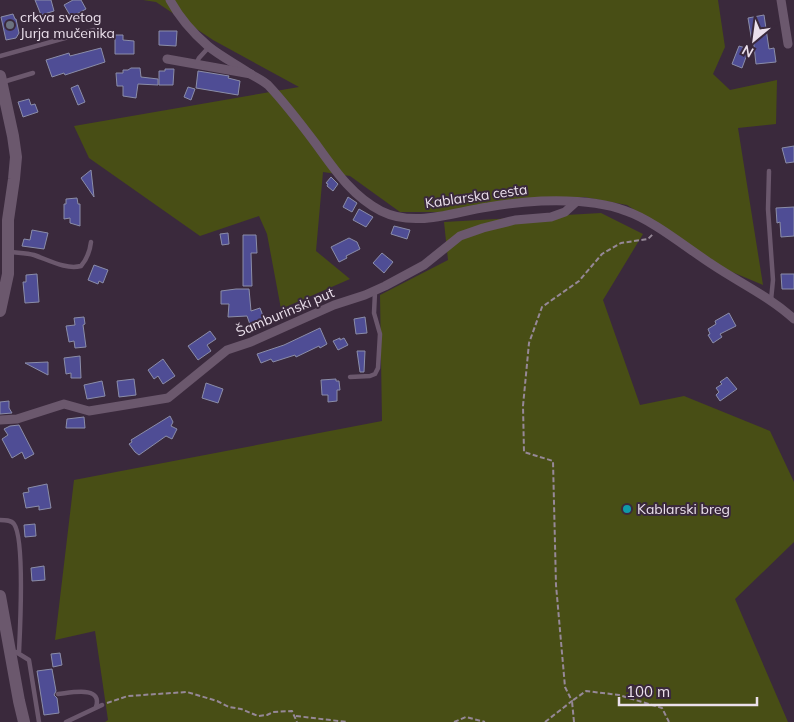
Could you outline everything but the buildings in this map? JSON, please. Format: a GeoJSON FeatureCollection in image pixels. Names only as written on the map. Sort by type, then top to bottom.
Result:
{"type":"FeatureCollection","features":[{"type":"Feature","properties":{"kind":"main road"},"geometry":{"type":"LineString","coordinates":[[0,311],[8,274],[8,220],[16,157],[1,79]]}},
{"type":"Feature","properties":{"kind":"main road"},"geometry":{"type":"LineString","coordinates":[[0,596],[14,651],[24,722]]}},
{"type":"Feature","properties":{"kind":"street","name":"Kablarska cesta"},"geometry":{"type":"LineString","coordinates":[[170,0],[194,32],[209,47],[268,85],[314,141],[338,174],[354,191],[382,212],[403,218],[420,219],[487,207],[541,201],[576,202],[609,206],[627,211],[657,228],[771,300],[794,319]]}},
{"type":"Feature","properties":{"kind":"street"},"geometry":{"type":"LineString","coordinates":[[781,0],[788,44]]}},
{"type":"Feature","properties":{"kind":"street","name":"Kablarska cesta"},"geometry":{"type":"LineString","coordinates":[[167,59],[251,74]]}},
{"type":"Feature","properties":{"kind":"street","name":"Šamburinski put"},"geometry":{"type":"LineString","coordinates":[[0,420],[17,419],[64,404],[89,411],[168,398],[227,350],[251,342],[334,305],[375,290],[424,265],[460,236],[515,220],[551,217],[565,212],[576,202]]}},
{"type":"Feature","properties":{"kind":"lane"},"geometry":{"type":"LineString","coordinates":[[0,56],[94,30]]}},
{"type":"Feature","properties":{"kind":"lane"},"geometry":{"type":"LineString","coordinates":[[196,64],[209,47]]}},
{"type":"Feature","properties":{"kind":"lane"},"geometry":{"type":"LineString","coordinates":[[1,79],[33,73]]}},
{"type":"Feature","properties":{"kind":"lane"},"geometry":{"type":"LineString","coordinates":[[769,172],[768,209],[773,280],[771,300]]}},
{"type":"Feature","properties":{"kind":"lane"},"geometry":{"type":"LineString","coordinates":[[9,252],[32,254],[75,268],[81,266],[85,261],[91,242]]}},
{"type":"Feature","properties":{"kind":"lane"},"geometry":{"type":"LineString","coordinates":[[350,377],[370,376],[375,374],[378,368],[380,334],[374,313],[375,290]]}},
{"type":"Feature","properties":{"kind":"lane"},"geometry":{"type":"LineString","coordinates":[[0,520],[10,521],[14,525],[20,540],[22,604],[14,651],[29,660],[39,722]]}},
{"type":"Feature","properties":{"kind":"lane"},"geometry":{"type":"LineString","coordinates":[[58,694],[89,692],[95,695],[97,699],[96,708]]}},
{"type":"Feature","properties":{"kind":"lane"},"geometry":{"type":"LineString","coordinates":[[66,722],[102,705]]}},
{"type":"Feature","properties":{"kind":"path"},"geometry":{"type":"LineString","coordinates":[[574,722],[572,701],[565,687],[556,585],[553,461],[524,452],[523,406],[529,342],[542,308],[579,281],[602,254],[621,243],[648,239],[657,228]]}},
{"type":"Feature","properties":{"kind":"path"},"geometry":{"type":"LineString","coordinates":[[545,722],[586,691],[619,695],[662,708],[669,722]]}},
{"type":"Feature","properties":{"kind":"path"},"geometry":{"type":"LineString","coordinates":[[102,705],[128,696],[187,692],[217,701],[229,708],[241,709],[258,716],[289,710],[296,716],[297,722]]}},
{"type":"Feature","properties":{"kind":"path"},"geometry":{"type":"LineString","coordinates":[[296,716],[348,722]]}},
{"type":"Feature","properties":{"kind":"path"},"geometry":{"type":"LineString","coordinates":[[454,722],[466,717],[485,722]]}},
{"type":"Feature","properties":{"kind":"green space"},"geometry":{"type":"Polygon","coordinates":[[[143,0],[718,0],[725,47],[713,74],[730,90],[777,80],[776,124],[738,128],[763,285],[725,269],[627,205],[584,197],[442,212],[400,212],[350,176],[323,172],[316,251],[350,279],[281,309],[267,234],[259,216],[200,236],[89,158],[74,126],[299,87],[213,40],[156,2],[143,0]]]}},
{"type":"Feature","properties":{"kind":"green space"},"geometry":{"type":"Polygon","coordinates":[[[601,213],[643,234],[603,300],[640,405],[684,396],[770,431],[794,482],[794,542],[735,599],[788,722],[105,722],[108,720],[95,631],[55,640],[74,480],[382,421],[380,295],[448,260],[444,222],[601,213]]]}},
{"type":"Feature","properties":{"kind":"place","name":"crkva svetog Jurja mučenika"},"geometry":{"type":"Point","coordinates":[10,25]}},
{"type":"Feature","properties":{"kind":"place","name":"Kablarski breg"},"geometry":{"type":"Point","coordinates":[627,509]}}]}
